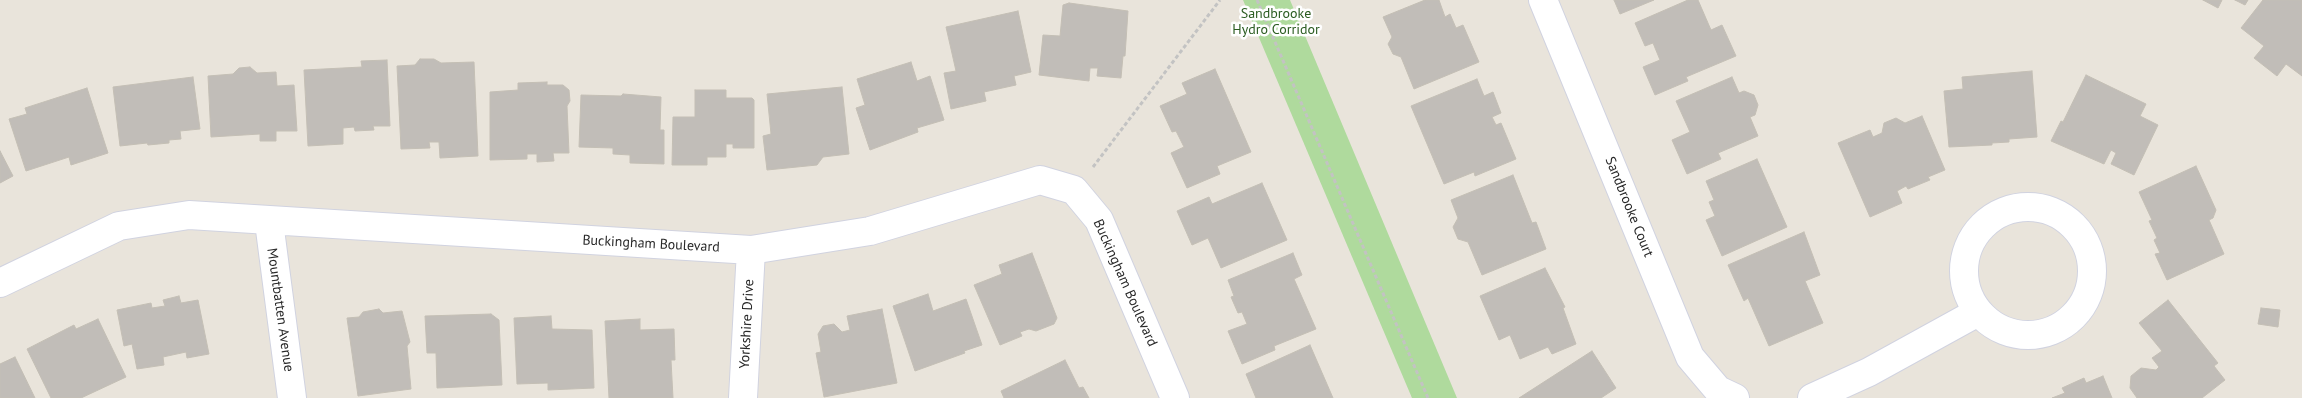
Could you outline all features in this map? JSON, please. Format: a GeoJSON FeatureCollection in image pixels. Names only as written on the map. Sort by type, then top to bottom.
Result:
{"type":"FeatureCollection","features":[{"type":"Feature","properties":{"kind":"street","name":"Sandbrooke Court"},"geometry":{"type":"LineString","coordinates":[[1543,0],[1690,357],[1718,390],[1735,398]]}},
{"type":"Feature","properties":{"kind":"street","name":"Buckingham Boulevard"},"geometry":{"type":"LineString","coordinates":[[0,283],[119,226],[189,215],[269,222],[751,250],[870,231],[1040,180],[1074,190],[1100,220],[1175,398]]}},
{"type":"Feature","properties":{"kind":"street"},"geometry":{"type":"LineString","coordinates":[[2033,206],[2064,216],[2086,240],[2094,272],[2086,301],[2076,315],[2058,328],[2040,335],[2017,335],[1996,326],[1978,312],[1965,286],[1963,274],[1967,251],[1977,231],[1994,216],[2011,208],[2033,206]]}},
{"type":"Feature","properties":{"kind":"street","name":"Mountbatten Avenue"},"geometry":{"type":"LineString","coordinates":[[269,222],[292,398]]}},
{"type":"Feature","properties":{"kind":"street","name":"Yorkshire Drive"},"geometry":{"type":"LineString","coordinates":[[743,398],[751,250]]}},
{"type":"Feature","properties":{"kind":"street"},"geometry":{"type":"LineString","coordinates":[[1812,398],[1869,372],[1978,312]]}},
{"type":"Feature","properties":{"kind":"path"},"geometry":{"type":"LineString","coordinates":[[1074,190],[1220,0]]}},
{"type":"Feature","properties":{"kind":"path"},"geometry":{"type":"LineString","coordinates":[[1257,0],[1428,398]]}},
{"type":"Feature","properties":{"kind":"green space","name":"Sandbrooke Hydro Corridor"},"geometry":{"type":"Polygon","coordinates":[[[1243,0],[1290,0],[1457,398],[1412,398],[1243,0]]]}},
{"type":"Feature","properties":{"kind":"building"},"geometry":{"type":"Polygon","coordinates":[[[1425,0],[1439,0],[1445,17],[1450,14],[1456,28],[1463,25],[1479,62],[1414,89],[1401,57],[1393,54],[1388,44],[1392,37],[1383,17],[1425,0]]]}},
{"type":"Feature","properties":{"kind":"building"},"geometry":{"type":"Polygon","coordinates":[[[1614,0],[1654,0],[1620,14],[1614,0]]]}},
{"type":"Feature","properties":{"kind":"building"},"geometry":{"type":"Polygon","coordinates":[[[1688,0],[1698,0],[1711,30],[1722,25],[1736,56],[1686,77],[1688,81],[1655,95],[1643,67],[1660,60],[1653,43],[1645,46],[1635,23],[1688,0]]]}},
{"type":"Feature","properties":{"kind":"building"},"geometry":{"type":"Polygon","coordinates":[[[2203,0],[2222,0],[2218,8],[2203,0]]]}},
{"type":"Feature","properties":{"kind":"building"},"geometry":{"type":"Polygon","coordinates":[[[2235,0],[2248,0],[2245,5],[2235,0]]]}},
{"type":"Feature","properties":{"kind":"building"},"geometry":{"type":"Polygon","coordinates":[[[2263,0],[2302,0],[2302,76],[2286,64],[2277,76],[2254,58],[2264,46],[2241,28],[2263,0]]]}},
{"type":"Feature","properties":{"kind":"building"},"geometry":{"type":"Polygon","coordinates":[[[1069,3],[1128,11],[1125,56],[1123,56],[1121,78],[1097,76],[1098,68],[1090,68],[1089,81],[1039,75],[1043,35],[1060,36],[1063,5],[1069,3]]]}},
{"type":"Feature","properties":{"kind":"building"},"geometry":{"type":"Polygon","coordinates":[[[1018,11],[1031,72],[1014,76],[1016,85],[984,92],[986,101],[951,109],[944,73],[956,71],[946,27],[1018,11]]]}},
{"type":"Feature","properties":{"kind":"building"},"geometry":{"type":"Polygon","coordinates":[[[420,59],[434,59],[441,63],[474,62],[478,156],[440,158],[439,142],[429,142],[430,148],[401,149],[397,66],[415,65],[420,59]]]}},
{"type":"Feature","properties":{"kind":"building"},"geometry":{"type":"Polygon","coordinates":[[[387,60],[390,126],[373,126],[374,130],[355,131],[354,127],[343,128],[343,144],[308,146],[304,70],[362,67],[361,61],[387,60]]]}},
{"type":"Feature","properties":{"kind":"building"},"geometry":{"type":"Polygon","coordinates":[[[911,62],[917,81],[930,76],[944,120],[917,128],[918,132],[870,150],[856,108],[865,105],[857,79],[911,62]]]}},
{"type":"Feature","properties":{"kind":"building"},"geometry":{"type":"Polygon","coordinates":[[[250,67],[257,73],[276,72],[277,86],[294,85],[297,131],[276,131],[276,141],[260,141],[260,134],[211,137],[208,76],[233,74],[239,68],[250,67]]]}},
{"type":"Feature","properties":{"kind":"building"},"geometry":{"type":"Polygon","coordinates":[[[1215,69],[1251,152],[1217,166],[1220,174],[1187,188],[1171,153],[1184,147],[1176,131],[1172,132],[1160,106],[1187,94],[1182,83],[1215,69]]]}},
{"type":"Feature","properties":{"kind":"building"},"geometry":{"type":"Polygon","coordinates":[[[2032,71],[2037,137],[2009,139],[2009,142],[1992,143],[1992,145],[1949,147],[1944,91],[1963,89],[1962,77],[2032,71]]]}},
{"type":"Feature","properties":{"kind":"building"},"geometry":{"type":"Polygon","coordinates":[[[2086,75],[2146,104],[2140,116],[2158,125],[2134,175],[2111,164],[2116,153],[2111,150],[2104,164],[2051,141],[2061,121],[2063,122],[2086,75]]]}},
{"type":"Feature","properties":{"kind":"building"},"geometry":{"type":"Polygon","coordinates":[[[193,77],[200,129],[180,131],[181,139],[169,140],[169,143],[120,146],[113,87],[193,77]]]}},
{"type":"Feature","properties":{"kind":"building"},"geometry":{"type":"Polygon","coordinates":[[[1732,77],[1739,93],[1744,91],[1754,95],[1758,105],[1755,115],[1750,117],[1758,136],[1718,153],[1721,159],[1687,174],[1672,140],[1690,132],[1676,101],[1732,77]]]}},
{"type":"Feature","properties":{"kind":"building"},"geometry":{"type":"Polygon","coordinates":[[[1477,79],[1484,96],[1493,92],[1501,113],[1492,117],[1496,125],[1501,123],[1516,159],[1475,176],[1474,172],[1444,184],[1411,106],[1477,79]]]}},
{"type":"Feature","properties":{"kind":"building"},"geometry":{"type":"Polygon","coordinates":[[[547,82],[547,85],[563,85],[569,90],[570,101],[567,106],[569,153],[553,153],[554,161],[537,162],[537,154],[527,154],[527,159],[490,160],[490,92],[518,90],[518,83],[547,82]]]}},
{"type":"Feature","properties":{"kind":"building"},"geometry":{"type":"Polygon","coordinates":[[[842,87],[849,154],[823,157],[817,165],[767,170],[763,136],[771,134],[767,94],[842,87]]]}},
{"type":"Feature","properties":{"kind":"building"},"geometry":{"type":"Polygon","coordinates":[[[87,88],[108,153],[71,165],[69,157],[26,171],[9,119],[27,114],[25,108],[87,88]]]}},
{"type":"Feature","properties":{"kind":"building"},"geometry":{"type":"Polygon","coordinates":[[[695,90],[726,90],[726,98],[752,98],[754,100],[754,148],[733,148],[733,144],[726,144],[726,157],[707,157],[707,165],[672,165],[673,117],[695,117],[695,90]]]}},
{"type":"Feature","properties":{"kind":"building"},"geometry":{"type":"Polygon","coordinates":[[[623,94],[661,97],[660,130],[664,130],[664,164],[630,163],[630,155],[613,154],[613,148],[579,147],[581,95],[621,96],[623,94]]]}},
{"type":"Feature","properties":{"kind":"building"},"geometry":{"type":"Polygon","coordinates":[[[1922,116],[1945,170],[1928,177],[1930,180],[1908,189],[1906,186],[1897,191],[1902,203],[1870,217],[1838,143],[1870,130],[1873,137],[1882,133],[1884,123],[1896,118],[1905,123],[1922,116]]]}},
{"type":"Feature","properties":{"kind":"building"},"geometry":{"type":"Polygon","coordinates":[[[0,151],[13,176],[0,183],[0,151]]]}},
{"type":"Feature","properties":{"kind":"building"},"geometry":{"type":"Polygon","coordinates":[[[1757,159],[1787,227],[1722,256],[1706,220],[1715,216],[1709,202],[1714,200],[1706,181],[1757,159]]]}},
{"type":"Feature","properties":{"kind":"building"},"geometry":{"type":"Polygon","coordinates":[[[2196,166],[2216,210],[2213,218],[2209,220],[2224,254],[2167,280],[2155,254],[2160,253],[2154,240],[2157,238],[2149,221],[2152,220],[2139,192],[2196,166]]]}},
{"type":"Feature","properties":{"kind":"building"},"geometry":{"type":"Polygon","coordinates":[[[1513,175],[1532,223],[1536,222],[1546,249],[1482,275],[1468,242],[1458,239],[1453,227],[1458,218],[1451,200],[1513,175]]]}},
{"type":"Feature","properties":{"kind":"building"},"geometry":{"type":"Polygon","coordinates":[[[1262,183],[1287,240],[1221,268],[1208,238],[1192,245],[1177,211],[1209,197],[1212,204],[1262,183]]]}},
{"type":"Feature","properties":{"kind":"building"},"geometry":{"type":"Polygon","coordinates":[[[1804,232],[1820,275],[1805,281],[1823,323],[1769,346],[1748,298],[1744,301],[1728,265],[1804,232]]]}},
{"type":"Feature","properties":{"kind":"building"},"geometry":{"type":"Polygon","coordinates":[[[1032,253],[1057,318],[1054,324],[1036,331],[1029,329],[1020,332],[1022,336],[1000,345],[974,285],[1002,274],[999,265],[1032,253]]]}},
{"type":"Feature","properties":{"kind":"building"},"geometry":{"type":"Polygon","coordinates":[[[1293,253],[1302,275],[1294,279],[1316,329],[1274,346],[1275,350],[1242,364],[1228,331],[1247,324],[1242,312],[1238,313],[1231,297],[1234,296],[1228,280],[1293,253]]]}},
{"type":"Feature","properties":{"kind":"building"},"geometry":{"type":"Polygon","coordinates":[[[1545,268],[1565,307],[1563,308],[1576,344],[1552,354],[1548,347],[1520,359],[1510,335],[1499,340],[1480,296],[1545,268]]]}},
{"type":"Feature","properties":{"kind":"building"},"geometry":{"type":"Polygon","coordinates":[[[928,294],[933,311],[966,299],[982,345],[915,371],[893,306],[928,294]]]}},
{"type":"Feature","properties":{"kind":"building"},"geometry":{"type":"Polygon","coordinates":[[[179,296],[181,303],[198,300],[209,354],[187,358],[186,352],[163,357],[164,365],[137,369],[132,344],[124,346],[117,310],[151,303],[152,308],[165,306],[163,300],[179,296]]]}},
{"type":"Feature","properties":{"kind":"building"},"geometry":{"type":"Polygon","coordinates":[[[2168,300],[2218,363],[2214,366],[2225,380],[2202,398],[2137,398],[2130,388],[2131,376],[2141,368],[2156,370],[2159,367],[2152,358],[2162,351],[2139,323],[2168,300]]]}},
{"type":"Feature","properties":{"kind":"building"},"geometry":{"type":"Polygon","coordinates":[[[2261,308],[2280,310],[2278,327],[2258,324],[2261,308]]]}},
{"type":"Feature","properties":{"kind":"building"},"geometry":{"type":"Polygon","coordinates":[[[379,309],[383,313],[402,311],[410,342],[407,346],[411,389],[358,396],[347,318],[359,317],[363,312],[379,309]]]}},
{"type":"Feature","properties":{"kind":"building"},"geometry":{"type":"Polygon","coordinates":[[[882,309],[897,383],[824,397],[816,353],[821,352],[818,334],[823,326],[834,324],[842,332],[850,330],[847,316],[882,309]]]}},
{"type":"Feature","properties":{"kind":"building"},"geometry":{"type":"Polygon","coordinates":[[[491,314],[499,320],[502,385],[437,388],[436,353],[427,353],[425,316],[491,314]]]}},
{"type":"Feature","properties":{"kind":"building"},"geometry":{"type":"Polygon","coordinates":[[[551,316],[552,329],[592,330],[594,388],[548,390],[548,383],[517,384],[514,318],[551,316]]]}},
{"type":"Feature","properties":{"kind":"building"},"geometry":{"type":"Polygon","coordinates":[[[98,319],[126,377],[81,398],[51,398],[27,349],[74,325],[76,329],[98,319]]]}},
{"type":"Feature","properties":{"kind":"building"},"geometry":{"type":"Polygon","coordinates":[[[640,319],[640,330],[674,329],[675,360],[671,360],[673,398],[609,398],[605,321],[640,319]]]}},
{"type":"Feature","properties":{"kind":"building"},"geometry":{"type":"Polygon","coordinates":[[[1310,345],[1333,398],[1256,398],[1246,374],[1310,345]]]}},
{"type":"Feature","properties":{"kind":"building"},"geometry":{"type":"Polygon","coordinates":[[[1592,351],[1616,388],[1601,398],[1519,398],[1592,351]]]}},
{"type":"Feature","properties":{"kind":"building"},"geometry":{"type":"Polygon","coordinates":[[[15,357],[35,398],[0,398],[0,364],[15,357]]]}},
{"type":"Feature","properties":{"kind":"building"},"geometry":{"type":"Polygon","coordinates":[[[1065,360],[1079,388],[1083,387],[1089,398],[1004,398],[1001,391],[1065,360]]]}},
{"type":"Feature","properties":{"kind":"building"},"geometry":{"type":"Polygon","coordinates":[[[2103,376],[2112,398],[2052,398],[2065,393],[2062,388],[2084,378],[2086,383],[2103,376]]]}}]}
